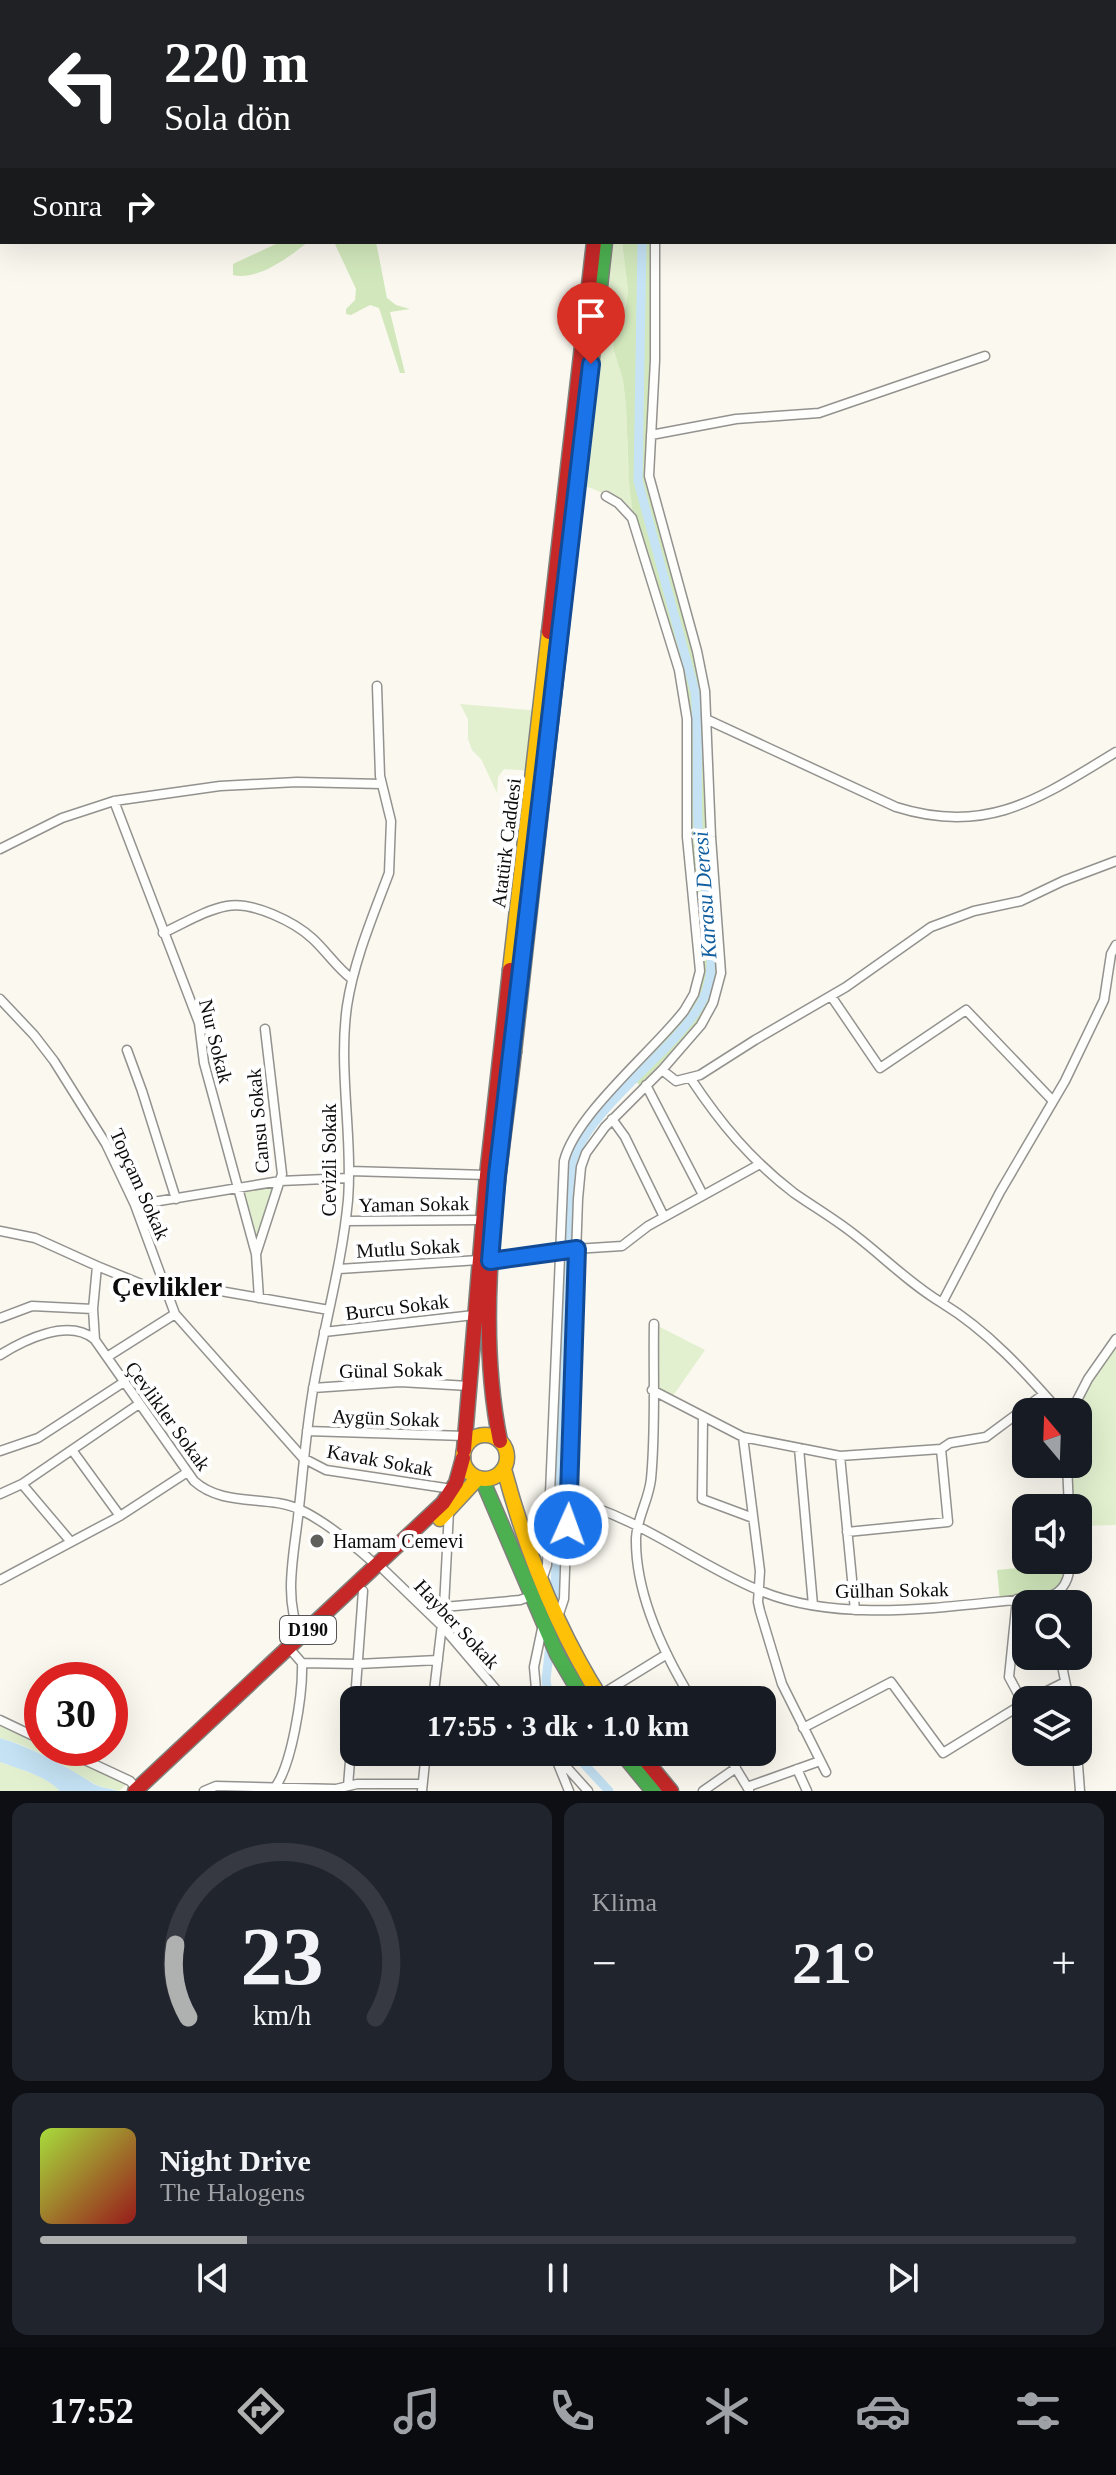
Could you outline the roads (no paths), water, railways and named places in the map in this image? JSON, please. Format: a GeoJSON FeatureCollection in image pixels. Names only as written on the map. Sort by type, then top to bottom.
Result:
{"type":"FeatureCollection","features":[{"type":"Feature","properties":{"kind":"highway","name":"Atatürk Caddesi"},"geometry":{"type":"LineString","coordinates":[[538,1594],[504,1469],[507,1454],[500,1441],[490,1389],[482,1220],[594,244]]}},
{"type":"Feature","properties":{"kind":"highway","name":"Atatürk Caddesi"},"geometry":{"type":"LineString","coordinates":[[464,1448],[474,1315],[497,1175],[605,244]]}},
{"type":"Feature","properties":{"kind":"highway"},"geometry":{"type":"LineString","coordinates":[[500,1441],[492,1436],[479,1435],[471,1439],[464,1448],[467,1471],[480,1478],[495,1477],[504,1469]]}},
{"type":"Feature","properties":{"kind":"highway","name":"D190"},"geometry":{"type":"LineString","coordinates":[[140,1790],[295,1655],[363,1591],[443,1503],[452,1489],[464,1448]]}},
{"type":"Feature","properties":{"kind":"highway"},"geometry":{"type":"LineString","coordinates":[[480,1478],[538,1594],[550,1622],[557,1654],[584,1686]]}},
{"type":"Feature","properties":{"kind":"highway","name":"D190"},"geometry":{"type":"LineString","coordinates":[[295,1655],[301,1636],[449,1510],[480,1478]]}},
{"type":"Feature","properties":{"kind":"highway"},"geometry":{"type":"LineString","coordinates":[[550,1622],[564,1635],[589,1686]]}},
{"type":"Feature","properties":{"kind":"highway"},"geometry":{"type":"LineString","coordinates":[[632,1766],[653,1791]]}},
{"type":"Feature","properties":{"kind":"highway"},"geometry":{"type":"LineString","coordinates":[[650,1766],[671,1791]]}},
{"type":"Feature","properties":{"kind":"street"},"geometry":{"type":"LineString","coordinates":[[536,1686],[534,1667],[550,1622],[564,1599],[581,1167],[590,1147],[612,1119],[662,1070],[707,1016],[717,994],[721,973],[711,837],[708,720],[700,665],[649,476],[655,360],[655,244]]}},
{"type":"Feature","properties":{"kind":"street"},"geometry":{"type":"LineString","coordinates":[[651,435],[736,419],[819,413],[985,356]]}},
{"type":"Feature","properties":{"kind":"street"},"geometry":{"type":"LineString","coordinates":[[444,1607],[520,1600],[538,1594],[548,1552],[562,1175],[570,1143],[591,1114],[684,1011],[697,987],[700,971],[687,837],[687,719],[681,682],[632,518],[627,510],[606,496]]}},
{"type":"Feature","properties":{"kind":"street","name":"Cevizli Sokak"},"geometry":{"type":"LineString","coordinates":[[301,1636],[296,1626],[292,1590],[303,1458],[313,1388],[339,1269],[350,1174],[344,1040],[352,979],[389,873],[391,859],[391,821],[381,784],[377,686]]}},
{"type":"Feature","properties":{"kind":"street"},"geometry":{"type":"LineString","coordinates":[[708,720],[896,807],[921,814],[955,817],[985,817],[1003,812],[1047,792],[1116,752]]}},
{"type":"Feature","properties":{"kind":"street"},"geometry":{"type":"LineString","coordinates":[[0,849],[62,818],[114,801],[220,786],[297,782],[381,784]]}},
{"type":"Feature","properties":{"kind":"street","name":"Nur Sokak"},"geometry":{"type":"LineString","coordinates":[[114,801],[199,1023],[204,1063],[256,1254],[259,1298]]}},
{"type":"Feature","properties":{"kind":"street"},"geometry":{"type":"LineString","coordinates":[[662,1070],[672,1080],[691,1079],[831,996],[931,927],[974,911],[1021,901],[1116,861]]}},
{"type":"Feature","properties":{"kind":"street"},"geometry":{"type":"LineString","coordinates":[[163,933],[218,908],[232,905],[249,907],[298,926],[352,979]]}},
{"type":"Feature","properties":{"kind":"street"},"geometry":{"type":"LineString","coordinates":[[942,1303],[1000,1192],[1053,1101],[1104,1000],[1111,954],[1116,945]]}},
{"type":"Feature","properties":{"kind":"street"},"geometry":{"type":"LineString","coordinates":[[831,996],[880,1068],[966,1010],[1053,1101]]}},
{"type":"Feature","properties":{"kind":"street","name":"Topçam Sokak"},"geometry":{"type":"LineString","coordinates":[[0,999],[54,1061],[99,1131],[135,1205],[175,1314],[303,1458]]}},
{"type":"Feature","properties":{"kind":"street","name":"Cansu Sokak"},"geometry":{"type":"LineString","coordinates":[[256,1254],[282,1174],[265,1029]]}},
{"type":"Feature","properties":{"kind":"street"},"geometry":{"type":"LineString","coordinates":[[127,1050],[176,1199]]}},
{"type":"Feature","properties":{"kind":"street"},"geometry":{"type":"LineString","coordinates":[[691,1079],[725,1128],[760,1164],[799,1196],[865,1242],[922,1291],[963,1315],[990,1338],[1048,1398]]}},
{"type":"Feature","properties":{"kind":"street"},"geometry":{"type":"LineString","coordinates":[[646,1085],[703,1195]]}},
{"type":"Feature","properties":{"kind":"street"},"geometry":{"type":"LineString","coordinates":[[612,1119],[625,1137],[664,1217]]}},
{"type":"Feature","properties":{"kind":"street","name":"Mutlu Sokak"},"geometry":{"type":"LineString","coordinates":[[339,1269],[484,1261],[559,1250],[622,1246],[664,1217],[760,1164]]}},
{"type":"Feature","properties":{"kind":"street"},"geometry":{"type":"LineString","coordinates":[[135,1205],[280,1181],[350,1174],[487,1175]]}},
{"type":"Feature","properties":{"kind":"street","name":"Yaman Sokak"},"geometry":{"type":"LineString","coordinates":[[346,1221],[482,1220]]}},
{"type":"Feature","properties":{"kind":"street"},"geometry":{"type":"LineString","coordinates":[[0,1231],[35,1238],[166,1294]]}},
{"type":"Feature","properties":{"kind":"street"},"geometry":{"type":"LineString","coordinates":[[95,1340],[93,1309],[97,1266]]}},
{"type":"Feature","properties":{"kind":"street"},"geometry":{"type":"LineString","coordinates":[[163,1281],[329,1310]]}},
{"type":"Feature","properties":{"kind":"street"},"geometry":{"type":"LineString","coordinates":[[0,1318],[32,1306],[93,1309]]}},
{"type":"Feature","properties":{"kind":"street"},"geometry":{"type":"LineString","coordinates":[[107,1357],[175,1314]]}},
{"type":"Feature","properties":{"kind":"street","name":"Burcu Sokak"},"geometry":{"type":"LineString","coordinates":[[324,1332],[474,1315]]}},
{"type":"Feature","properties":{"kind":"street"},"geometry":{"type":"LineString","coordinates":[[654,1324],[651,1480],[636,1537],[639,1569],[651,1613],[667,1654],[684,1686]]}},
{"type":"Feature","properties":{"kind":"street"},"geometry":{"type":"LineString","coordinates":[[0,1355],[30,1339],[61,1332],[82,1332],[95,1340]]}},
{"type":"Feature","properties":{"kind":"street"},"geometry":{"type":"LineString","coordinates":[[1078,1398],[1116,1339]]}},
{"type":"Feature","properties":{"kind":"street","name":"Çevlikler Sokak"},"geometry":{"type":"LineString","coordinates":[[95,1340],[186,1473],[201,1488],[299,1509]]}},
{"type":"Feature","properties":{"kind":"street"},"geometry":{"type":"LineString","coordinates":[[0,1451],[38,1438],[124,1382]]}},
{"type":"Feature","properties":{"kind":"street","name":"Günal Sokak"},"geometry":{"type":"LineString","coordinates":[[313,1388],[400,1382],[469,1386]]}},
{"type":"Feature","properties":{"kind":"street"},"geometry":{"type":"LineString","coordinates":[[652,1390],[743,1437],[840,1456],[941,1449],[950,1443],[986,1437],[1044,1394]]}},
{"type":"Feature","properties":{"kind":"street"},"geometry":{"type":"LineString","coordinates":[[0,1494],[22,1484],[139,1404]]}},
{"type":"Feature","properties":{"kind":"street"},"geometry":{"type":"LineString","coordinates":[[703,1417],[702,1499],[753,1518]]}},
{"type":"Feature","properties":{"kind":"street","name":"Aygün Sokak"},"geometry":{"type":"LineString","coordinates":[[307,1431],[464,1448]]}},
{"type":"Feature","properties":{"kind":"street"},"geometry":{"type":"LineString","coordinates":[[743,1437],[760,1571],[758,1602],[782,1684],[826,1772]]}},
{"type":"Feature","properties":{"kind":"street"},"geometry":{"type":"LineString","coordinates":[[799,1448],[813,1605]]}},
{"type":"Feature","properties":{"kind":"street"},"geometry":{"type":"LineString","coordinates":[[847,1532],[948,1522],[941,1449]]}},
{"type":"Feature","properties":{"kind":"street"},"geometry":{"type":"LineString","coordinates":[[72,1450],[120,1516]]}},
{"type":"Feature","properties":{"kind":"street"},"geometry":{"type":"LineString","coordinates":[[840,1456],[855,1610]]}},
{"type":"Feature","properties":{"kind":"street","name":"Kavak Sokak"},"geometry":{"type":"LineString","coordinates":[[303,1458],[326,1470],[452,1489]]}},
{"type":"Feature","properties":{"kind":"street"},"geometry":{"type":"LineString","coordinates":[[0,1580],[120,1516],[186,1473]]}},
{"type":"Feature","properties":{"kind":"street"},"geometry":{"type":"LineString","coordinates":[[22,1484],[71,1542]]}},
{"type":"Feature","properties":{"kind":"street","name":"Gülhan Sokak"},"geometry":{"type":"LineString","coordinates":[[569,1500],[605,1511],[638,1526],[759,1591],[813,1605],[855,1610],[1012,1599]]}},
{"type":"Feature","properties":{"kind":"street","name":"Hayber Sokak"},"geometry":{"type":"LineString","coordinates":[[299,1509],[323,1523],[381,1568],[442,1626],[493,1686]]}},
{"type":"Feature","properties":{"kind":"street"},"geometry":{"type":"LineString","coordinates":[[435,1686],[444,1607],[449,1510]]}},
{"type":"Feature","properties":{"kind":"street"},"geometry":{"type":"LineString","coordinates":[[356,1686],[363,1591]]}},
{"type":"Feature","properties":{"kind":"street"},"geometry":{"type":"LineString","coordinates":[[1012,1648],[1009,1678],[1015,1686]]}},
{"type":"Feature","properties":{"kind":"street"},"geometry":{"type":"LineString","coordinates":[[616,1686],[667,1654]]}},
{"type":"Feature","properties":{"kind":"street"},"geometry":{"type":"LineString","coordinates":[[273,1790],[282,1779],[301,1696],[295,1655],[358,1664],[438,1660]]}},
{"type":"Feature","properties":{"kind":"street"},"geometry":{"type":"LineString","coordinates":[[1063,1670],[1066,1686]]}},
{"type":"Feature","properties":{"kind":"street"},"geometry":{"type":"LineString","coordinates":[[803,1728],[891,1682],[943,1753],[1012,1711]]}},
{"type":"Feature","properties":{"kind":"street"},"geometry":{"type":"LineString","coordinates":[[1057,1686],[1065,1682]]}},
{"type":"Feature","properties":{"kind":"street"},"geometry":{"type":"LineString","coordinates":[[0,1720],[24,1731]]}},
{"type":"Feature","properties":{"kind":"street"},"geometry":{"type":"LineString","coordinates":[[703,1791],[736,1768],[749,1789],[820,1761]]}},
{"type":"Feature","properties":{"kind":"street"},"geometry":{"type":"LineString","coordinates":[[98,1766],[130,1781],[140,1790]]}},
{"type":"Feature","properties":{"kind":"street"},"geometry":{"type":"LineString","coordinates":[[348,1786],[350,1766]]}},
{"type":"Feature","properties":{"kind":"street"},"geometry":{"type":"LineString","coordinates":[[204,1791],[216,1786],[273,1790],[336,1789],[357,1784],[422,1788],[424,1766]]}},
{"type":"Feature","properties":{"kind":"street"},"geometry":{"type":"LineString","coordinates":[[558,1766],[569,1791]]}},
{"type":"Feature","properties":{"kind":"street"},"geometry":{"type":"LineString","coordinates":[[565,1766],[588,1791]]}},
{"type":"Feature","properties":{"kind":"street"},"geometry":{"type":"LineString","coordinates":[[1078,1766],[1080,1791]]}},
{"type":"Feature","properties":{"kind":"street"},"geometry":{"type":"LineString","coordinates":[[797,1769],[807,1791]]}},
{"type":"Feature","properties":{"kind":"water"},"geometry":{"type":"Polygon","coordinates":[[[0,1738],[24,1747],[24,1766],[64,1766],[97,1785],[118,1791],[60,1791],[40,1777],[0,1762],[0,1738]]]}},
{"type":"Feature","properties":{"kind":"waterway","name":"Karasu Deresi"},"geometry":{"type":"LineString","coordinates":[[554,1609],[572,1164],[593,1124],[695,1013],[706,992],[711,968],[711,938],[698,821],[695,692],[638,481],[642,244]]}},
{"type":"Feature","properties":{"kind":"waterway","name":"Karasu Deresi"},"geometry":{"type":"LineString","coordinates":[[547,1686],[550,1644]]}},
{"type":"Feature","properties":{"kind":"waterway","name":"Karasu Deresi"},"geometry":{"type":"LineString","coordinates":[[586,1766],[609,1791]]}},
{"type":"Feature","properties":{"kind":"place","name":"Hamam Cemevi"},"geometry":{"type":"Point","coordinates":[317,1541]}},
{"type":"Feature","properties":{"kind":"district","name":"Çevlikler"},"geometry":{"type":"Point","coordinates":[167,1286]}}]}
